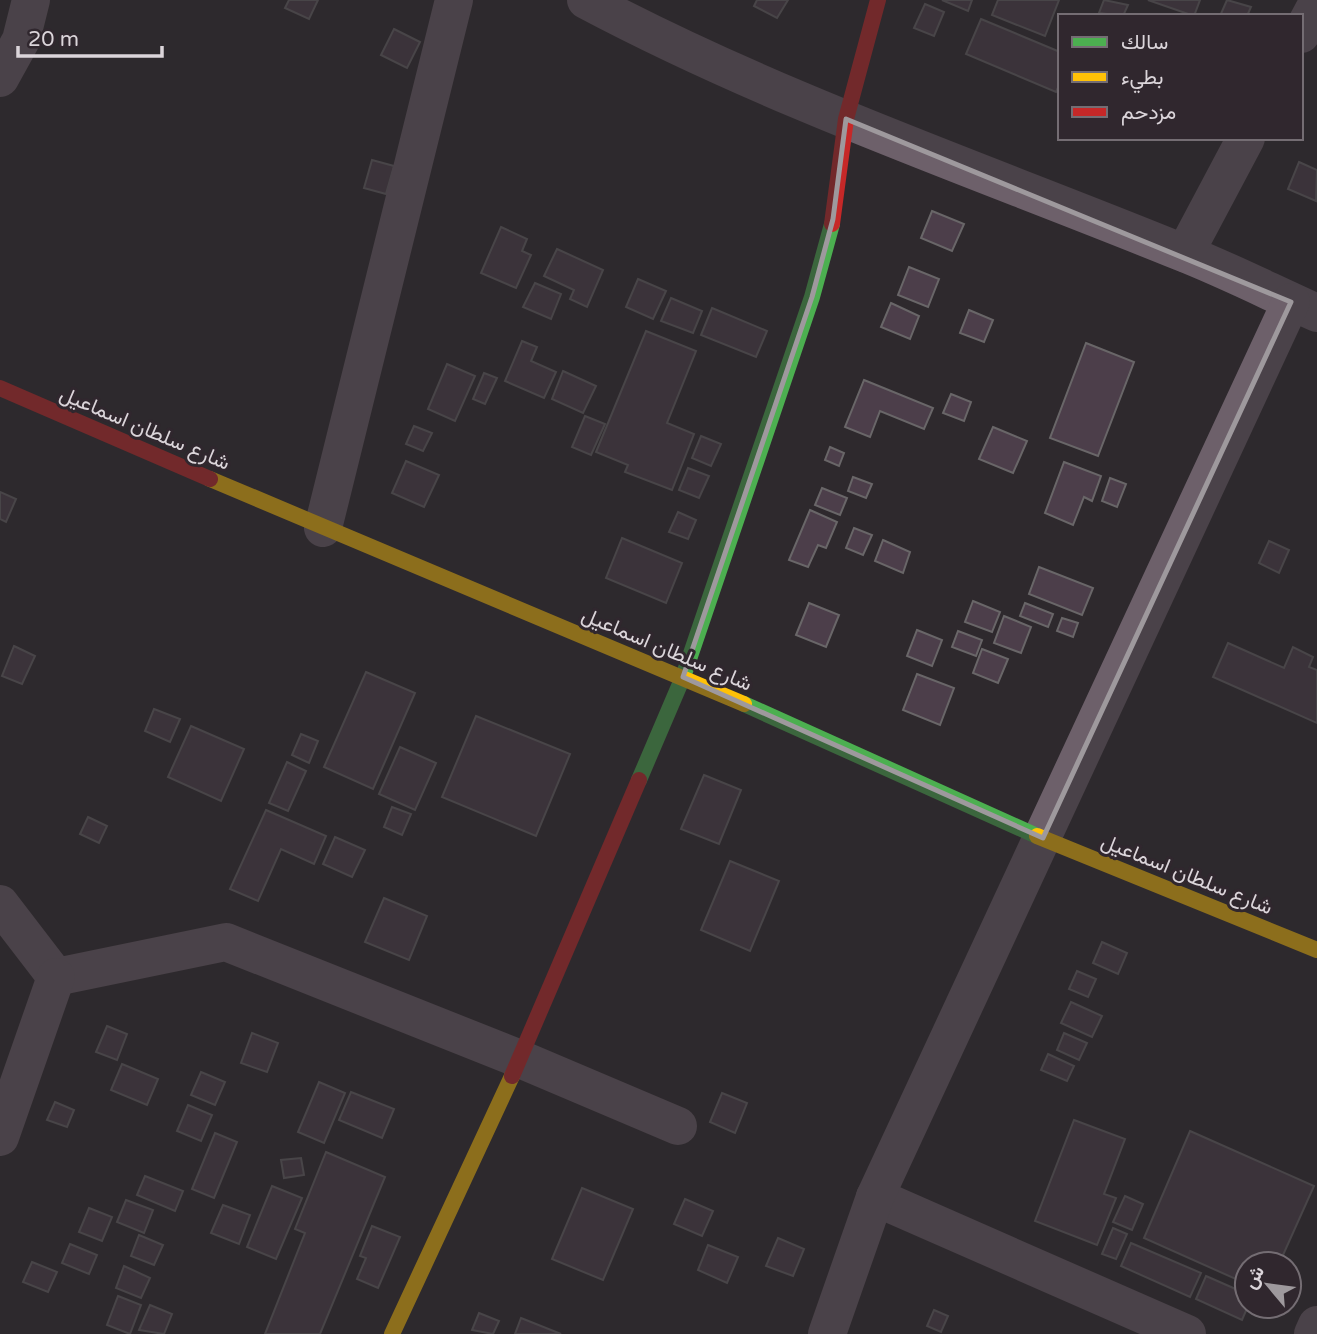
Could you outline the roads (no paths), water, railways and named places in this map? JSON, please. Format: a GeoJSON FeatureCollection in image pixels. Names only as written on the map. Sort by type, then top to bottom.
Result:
{"type":"FeatureCollection","features":[{"type":"Feature","properties":{"kind":"street"},"geometry":{"type":"LineString","coordinates":[[0,78],[21,40],[31,0]]}},
{"type":"Feature","properties":{"kind":"street"},"geometry":{"type":"LineString","coordinates":[[323,528],[454,0]]}},
{"type":"Feature","properties":{"kind":"street"},"geometry":{"type":"LineString","coordinates":[[586,0],[669,44],[846,119],[1185,253],[1304,307],[1043,838],[875,1197],[827,1334]]}},
{"type":"Feature","properties":{"kind":"street"},"geometry":{"type":"LineString","coordinates":[[392,1334],[520,1059],[683,677],[811,297],[833,219],[846,119],[878,0]]}},
{"type":"Feature","properties":{"kind":"street"},"geometry":{"type":"LineString","coordinates":[[1303,30],[1317,4]]}},
{"type":"Feature","properties":{"kind":"street"},"geometry":{"type":"LineString","coordinates":[[1185,253],[1245,140]]}},
{"type":"Feature","properties":{"kind":"street","name":"شارع سلطان اسماعيل"},"geometry":{"type":"LineString","coordinates":[[0,388],[323,528],[683,677],[1043,838],[1317,950]]}},
{"type":"Feature","properties":{"kind":"street"},"geometry":{"type":"LineString","coordinates":[[0,904],[55,977]]}},
{"type":"Feature","properties":{"kind":"street"},"geometry":{"type":"LineString","coordinates":[[55,977],[226,943],[520,1059],[678,1126]]}},
{"type":"Feature","properties":{"kind":"street"},"geometry":{"type":"LineString","coordinates":[[0,1138],[55,977]]}},
{"type":"Feature","properties":{"kind":"street"},"geometry":{"type":"LineString","coordinates":[[875,1197],[1187,1334]]}},
{"type":"Feature","properties":{"kind":"street"},"geometry":{"type":"LineString","coordinates":[[1313,1334],[1317,1325]]}}]}
